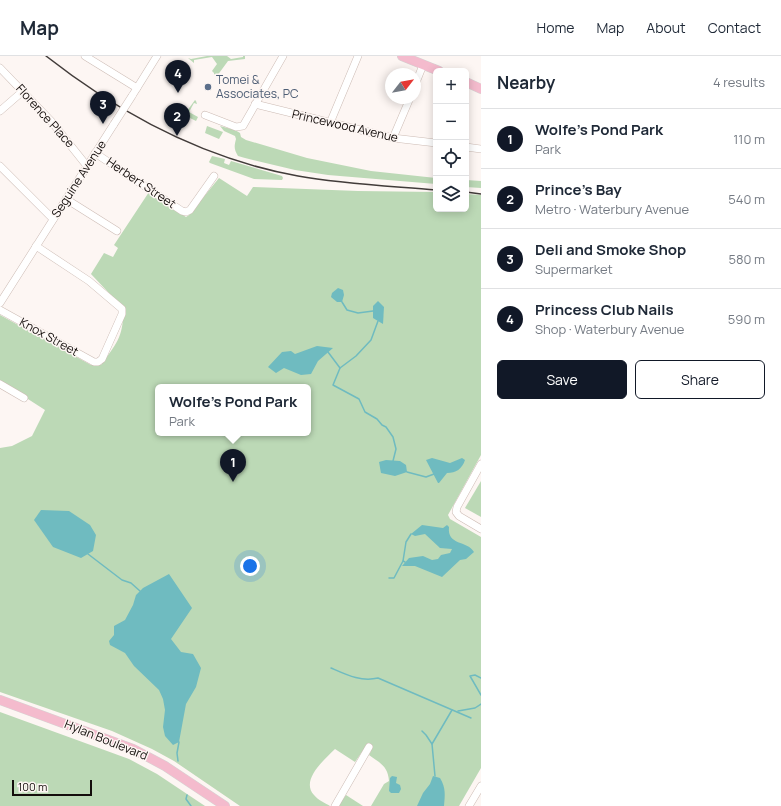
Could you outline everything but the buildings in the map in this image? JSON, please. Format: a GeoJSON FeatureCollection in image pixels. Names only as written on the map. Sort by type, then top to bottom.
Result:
{"type":"FeatureCollection","features":[{"type":"Feature","properties":{"kind":"main road"},"geometry":{"type":"LineString","coordinates":[[407,57],[433,69]]}},
{"type":"Feature","properties":{"kind":"main road"},"geometry":{"type":"LineString","coordinates":[[469,83],[481,89]]}},
{"type":"Feature","properties":{"kind":"main road","name":"Hylan Boulevard"},"geometry":{"type":"LineString","coordinates":[[0,700],[133,749],[165,766],[225,806]]}},
{"type":"Feature","properties":{"kind":"street"},"geometry":{"type":"LineString","coordinates":[[85,56],[137,88]]}},
{"type":"Feature","properties":{"kind":"street","name":"Seguine Avenue"},"geometry":{"type":"LineString","coordinates":[[0,303],[157,56]]}},
{"type":"Feature","properties":{"kind":"street"},"geometry":{"type":"LineString","coordinates":[[205,115],[236,127],[240,127],[244,124],[283,56]]}},
{"type":"Feature","properties":{"kind":"street"},"geometry":{"type":"LineString","coordinates":[[330,123],[358,56]]}},
{"type":"Feature","properties":{"kind":"street"},"geometry":{"type":"LineString","coordinates":[[421,70],[423,65]]}},
{"type":"Feature","properties":{"kind":"street","name":"Florence Place"},"geometry":{"type":"LineString","coordinates":[[0,68],[51,121],[87,166]]}},
{"type":"Feature","properties":{"kind":"street"},"geometry":{"type":"LineString","coordinates":[[0,111],[22,91]]}},
{"type":"Feature","properties":{"kind":"street","name":"Princewood Avenue"},"geometry":{"type":"LineString","coordinates":[[255,104],[393,138],[433,143]]}},
{"type":"Feature","properties":{"kind":"street"},"geometry":{"type":"LineString","coordinates":[[393,138],[407,104]]}},
{"type":"Feature","properties":{"kind":"street"},"geometry":{"type":"LineString","coordinates":[[469,147],[481,149]]}},
{"type":"Feature","properties":{"kind":"street","name":"Herbert Street"},"geometry":{"type":"LineString","coordinates":[[95,153],[186,212],[190,210],[214,176]]}},
{"type":"Feature","properties":{"kind":"street"},"geometry":{"type":"LineString","coordinates":[[0,166],[53,219]]}},
{"type":"Feature","properties":{"kind":"street"},"geometry":{"type":"LineString","coordinates":[[66,199],[117,231]]}},
{"type":"Feature","properties":{"kind":"street","name":"Knox Street"},"geometry":{"type":"LineString","coordinates":[[0,310],[94,362],[98,362],[102,359],[122,314],[122,309],[95,288],[89,281],[36,246]]}},
{"type":"Feature","properties":{"kind":"street"},"geometry":{"type":"LineString","coordinates":[[0,384],[24,398]]}},
{"type":"Feature","properties":{"kind":"street"},"geometry":{"type":"LineString","coordinates":[[481,464],[457,507],[456,512],[459,516],[481,529]]}},
{"type":"Feature","properties":{"kind":"street"},"geometry":{"type":"LineString","coordinates":[[335,806],[369,747]]}},
{"type":"Feature","properties":{"kind":"street"},"geometry":{"type":"LineString","coordinates":[[469,806],[481,786]]}},
{"type":"Feature","properties":{"kind":"green space"},"geometry":{"type":"Polygon","coordinates":[[[207,56],[227,56],[231,59],[245,56],[245,59],[228,61],[217,76],[212,71],[217,64],[212,57],[194,60],[194,63],[188,58],[191,59],[207,56]]]}},
{"type":"Feature","properties":{"kind":"green space"},"geometry":{"type":"Polygon","coordinates":[[[195,100],[197,104],[194,103],[189,112],[198,117],[196,121],[184,115],[195,100]]]}},
{"type":"Feature","properties":{"kind":"green space"},"geometry":{"type":"Polygon","coordinates":[[[207,126],[223,132],[219,139],[205,133],[207,126]]]}},
{"type":"Feature","properties":{"kind":"green space"},"geometry":{"type":"Polygon","coordinates":[[[220,126],[235,130],[246,140],[307,158],[371,171],[433,178],[433,184],[328,175],[295,170],[245,158],[238,156],[236,152],[235,136],[224,131],[220,126]]]}},
{"type":"Feature","properties":{"kind":"green space"},"geometry":{"type":"Polygon","coordinates":[[[212,156],[225,159],[224,163],[229,165],[231,161],[282,176],[283,178],[282,180],[254,179],[210,163],[209,162],[212,156]]]}},
{"type":"Feature","properties":{"kind":"green space"},"geometry":{"type":"Polygon","coordinates":[[[219,178],[247,196],[253,187],[433,192],[433,212],[469,212],[469,194],[481,195],[481,455],[448,515],[450,519],[481,537],[481,768],[459,806],[371,806],[384,784],[389,781],[385,768],[369,755],[371,751],[366,746],[355,762],[335,749],[320,764],[312,776],[310,789],[317,798],[330,806],[240,806],[174,761],[152,749],[112,731],[0,692],[0,448],[12,446],[32,436],[45,410],[0,381],[0,315],[91,365],[101,365],[115,345],[121,333],[123,308],[91,274],[104,253],[113,257],[118,248],[114,245],[149,192],[186,217],[219,178]]]}},
{"type":"Feature","properties":{"kind":"green space"},"geometry":{"type":"Polygon","coordinates":[[[469,180],[481,181],[481,188],[469,187],[469,180]]]}},
{"type":"Feature","properties":{"kind":"green space"},"geometry":{"type":"Polygon","coordinates":[[[481,481],[481,517],[465,508],[481,481]]]}},
{"type":"Feature","properties":{"kind":"green space"},"geometry":{"type":"Polygon","coordinates":[[[0,712],[129,759],[157,774],[205,806],[0,806],[0,712]]]}},
{"type":"Feature","properties":{"kind":"green space"},"geometry":{"type":"Polygon","coordinates":[[[346,795],[363,806],[338,806],[346,795]]]}},
{"type":"Feature","properties":{"kind":"water"},"geometry":{"type":"Polygon","coordinates":[[[338,288],[343,290],[344,295],[342,302],[337,302],[331,297],[332,293],[338,288]]]}},
{"type":"Feature","properties":{"kind":"water"},"geometry":{"type":"Polygon","coordinates":[[[378,301],[384,307],[383,324],[373,318],[373,306],[378,301]]]}},
{"type":"Feature","properties":{"kind":"water"},"geometry":{"type":"Polygon","coordinates":[[[317,346],[333,348],[318,361],[311,374],[301,375],[284,368],[276,373],[268,367],[282,352],[291,351],[295,354],[317,346]]]}},
{"type":"Feature","properties":{"kind":"water"},"geometry":{"type":"Polygon","coordinates":[[[432,458],[450,463],[462,458],[465,460],[458,470],[447,473],[438,483],[426,460],[432,458]]]}},
{"type":"Feature","properties":{"kind":"water"},"geometry":{"type":"Polygon","coordinates":[[[386,460],[400,461],[406,465],[407,472],[395,476],[381,473],[379,462],[386,460]]]}},
{"type":"Feature","properties":{"kind":"water"},"geometry":{"type":"Polygon","coordinates":[[[41,510],[69,511],[90,525],[96,535],[93,551],[81,558],[53,547],[34,520],[41,510]]]}},
{"type":"Feature","properties":{"kind":"water"},"geometry":{"type":"Polygon","coordinates":[[[422,525],[443,528],[447,525],[449,527],[449,533],[454,540],[471,548],[474,552],[466,559],[460,560],[442,577],[415,566],[402,566],[409,558],[423,556],[432,560],[438,559],[441,555],[450,553],[452,549],[440,548],[425,534],[415,536],[411,534],[422,525]]]}},
{"type":"Feature","properties":{"kind":"water"},"geometry":{"type":"Polygon","coordinates":[[[169,574],[192,608],[171,639],[181,652],[193,654],[201,668],[196,687],[186,704],[179,742],[173,745],[165,736],[163,727],[165,710],[163,699],[159,690],[134,666],[125,653],[110,645],[109,641],[114,635],[114,626],[125,620],[133,605],[136,595],[143,588],[169,574]]]}},
{"type":"Feature","properties":{"kind":"water"},"geometry":{"type":"Polygon","coordinates":[[[392,776],[397,777],[396,783],[400,785],[401,789],[399,793],[391,793],[389,791],[390,778],[392,776]]]}},
{"type":"Feature","properties":{"kind":"water"},"geometry":{"type":"Polygon","coordinates":[[[433,776],[440,778],[443,785],[445,795],[444,806],[417,806],[423,793],[430,784],[433,776]]]}},
{"type":"Feature","properties":{"kind":"waterway"},"geometry":{"type":"LineString","coordinates":[[342,302],[347,310],[358,313],[373,311]]}},
{"type":"Feature","properties":{"kind":"waterway"},"geometry":{"type":"LineString","coordinates":[[340,368],[356,356],[371,340],[378,321]]}},
{"type":"Feature","properties":{"kind":"waterway"},"geometry":{"type":"LineString","coordinates":[[328,352],[340,368],[333,385],[359,399],[365,412],[377,419],[386,427],[393,437],[396,449],[393,461]]}},
{"type":"Feature","properties":{"kind":"waterway"},"geometry":{"type":"LineString","coordinates":[[407,472],[426,477],[434,474]]}},
{"type":"Feature","properties":{"kind":"waterway"},"geometry":{"type":"LineString","coordinates":[[405,562],[403,561],[406,542],[411,534]]}},
{"type":"Feature","properties":{"kind":"waterway"},"geometry":{"type":"LineString","coordinates":[[88,554],[122,580],[131,583],[140,591]]}},
{"type":"Feature","properties":{"kind":"waterway"},"geometry":{"type":"LineString","coordinates":[[389,578],[394,578],[403,561]]}},
{"type":"Feature","properties":{"kind":"waterway"},"geometry":{"type":"LineString","coordinates":[[331,668],[360,678],[378,678],[471,718]]}},
{"type":"Feature","properties":{"kind":"waterway"},"geometry":{"type":"LineString","coordinates":[[481,678],[475,675],[470,676],[481,695]]}},
{"type":"Feature","properties":{"kind":"waterway"},"geometry":{"type":"LineString","coordinates":[[458,711],[475,708],[481,704]]}},
{"type":"Feature","properties":{"kind":"waterway"},"geometry":{"type":"LineString","coordinates":[[432,744],[452,710]]}},
{"type":"Feature","properties":{"kind":"waterway"},"geometry":{"type":"LineString","coordinates":[[422,731],[432,744],[435,776]]}},
{"type":"Feature","properties":{"kind":"waterway"},"geometry":{"type":"LineString","coordinates":[[178,761],[177,753],[179,742]]}},
{"type":"Feature","properties":{"kind":"waterway"},"geometry":{"type":"LineString","coordinates":[[187,795],[186,799],[191,806]]}},
{"type":"Feature","properties":{"kind":"railway"},"geometry":{"type":"LineString","coordinates":[[46,56],[103,97],[133,115],[196,146],[229,158],[263,168],[315,179],[433,190]]}},
{"type":"Feature","properties":{"kind":"railway"},"geometry":{"type":"LineString","coordinates":[[469,192],[481,194]]}},
{"type":"Feature","properties":{"kind":"place","name":"Tomei & Associates, PC"},"geometry":{"type":"Point","coordinates":[208,87]}},
{"type":"Feature","properties":{"kind":"place","name":"Princess Club Nails"},"geometry":{"type":"Point","coordinates":[178,93]}},
{"type":"Feature","properties":{"kind":"place","name":"Deli and Smoke Shop"},"geometry":{"type":"Point","coordinates":[103,124]}},
{"type":"Feature","properties":{"kind":"place","name":"Prince’s Bay"},"geometry":{"type":"Point","coordinates":[177,136]}},
{"type":"Feature","properties":{"kind":"place","name":"Wolfe's Pond Park"},"geometry":{"type":"Point","coordinates":[233,482]}}]}
